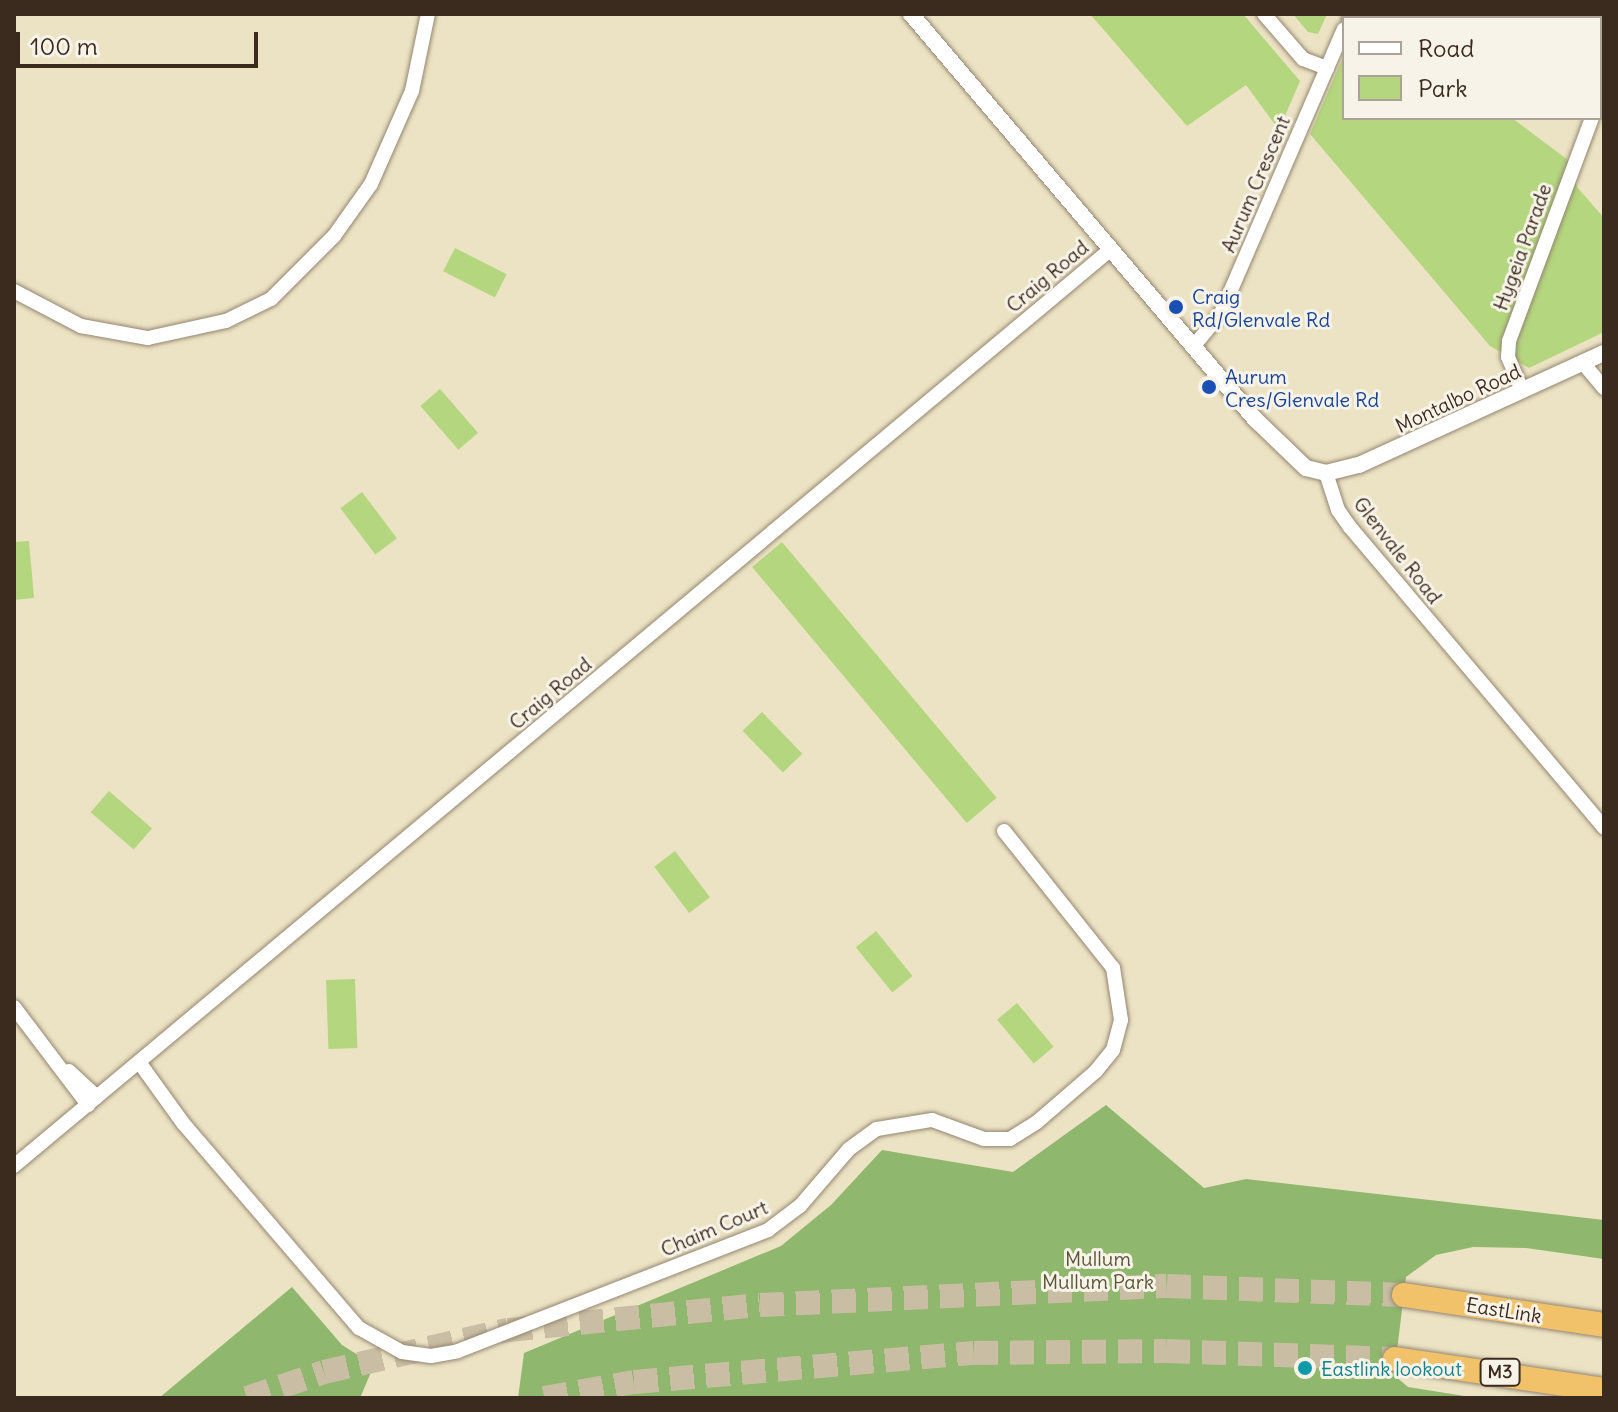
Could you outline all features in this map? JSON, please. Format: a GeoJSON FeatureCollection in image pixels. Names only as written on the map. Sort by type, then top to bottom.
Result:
{"type":"FeatureCollection","features":[{"type":"Feature","properties":{"kind":"highway","name":"EastLink"},"geometry":{"type":"LineString","coordinates":[[1404,1295],[1604,1325]]}},
{"type":"Feature","properties":{"kind":"highway","name":"M3"},"geometry":{"type":"LineString","coordinates":[[1395,1359],[1604,1390]]}},
{"type":"Feature","properties":{"kind":"street"},"geometry":{"type":"LineString","coordinates":[[14,291],[81,326],[148,338],[226,321],[271,299],[334,236],[371,184],[412,91],[428,14]]}},
{"type":"Feature","properties":{"kind":"street"},"geometry":{"type":"LineString","coordinates":[[911,14],[1283,449],[1306,468],[1326,473]]}},
{"type":"Feature","properties":{"kind":"street"},"geometry":{"type":"LineString","coordinates":[[1264,14],[1303,59],[1327,68]]}},
{"type":"Feature","properties":{"kind":"street","name":"Aurum Crescent"},"geometry":{"type":"LineString","coordinates":[[1193,347],[1221,313],[1342,34]]}},
{"type":"Feature","properties":{"kind":"street","name":"Hygeia Parade"},"geometry":{"type":"LineString","coordinates":[[1522,390],[1508,357],[1509,341],[1591,120]]}},
{"type":"Feature","properties":{"kind":"street","name":"Craig Road"},"geometry":{"type":"LineString","coordinates":[[14,1166],[1111,249]]}},
{"type":"Feature","properties":{"kind":"street","name":"Montalbo Road"},"geometry":{"type":"LineString","coordinates":[[1326,473],[1373,459],[1604,353]]}},
{"type":"Feature","properties":{"kind":"street"},"geometry":{"type":"LineString","coordinates":[[1583,363],[1604,388]]}},
{"type":"Feature","properties":{"kind":"street","name":"Glenvale Road"},"geometry":{"type":"LineString","coordinates":[[1326,473],[1338,510],[1350,527],[1604,828]]}},
{"type":"Feature","properties":{"kind":"street","name":"Chaim Court"},"geometry":{"type":"LineString","coordinates":[[134,1066],[359,1328],[392,1348],[414,1355],[458,1351],[768,1230],[800,1206],[849,1149],[877,1129],[932,1120],[984,1139],[1010,1139],[1037,1122],[1096,1071],[1113,1050],[1121,1020],[1121,992],[1113,968],[1004,831]]}},
{"type":"Feature","properties":{"kind":"street"},"geometry":{"type":"LineString","coordinates":[[14,1007],[92,1101]]}},
{"type":"Feature","properties":{"kind":"green space"},"geometry":{"type":"Polygon","coordinates":[[[1090,14],[1243,14],[1300,81],[1279,130],[1246,85],[1187,126],[1090,14]]]}},
{"type":"Feature","properties":{"kind":"green space"},"geometry":{"type":"Polygon","coordinates":[[[1293,14],[1327,14],[1318,34],[1308,32],[1293,14]]]}},
{"type":"Feature","properties":{"kind":"green space"},"geometry":{"type":"Polygon","coordinates":[[[1342,60],[1342,120],[1515,120],[1568,160],[1577,187],[1604,218],[1604,332],[1529,368],[1490,346],[1310,134],[1342,60]]]}},
{"type":"Feature","properties":{"kind":"green space"},"geometry":{"type":"Polygon","coordinates":[[[455,248],[507,274],[495,297],[443,271],[455,248]]]}},
{"type":"Feature","properties":{"kind":"green space"},"geometry":{"type":"Polygon","coordinates":[[[440,389],[478,433],[458,450],[420,406],[440,389]]]}},
{"type":"Feature","properties":{"kind":"green space"},"geometry":{"type":"Polygon","coordinates":[[[362,492],[397,538],[375,555],[340,508],[362,492]]]}},
{"type":"Feature","properties":{"kind":"green space"},"geometry":{"type":"Polygon","coordinates":[[[29,541],[34,598],[14,600],[14,542],[29,541]]]}},
{"type":"Feature","properties":{"kind":"green space"},"geometry":{"type":"Polygon","coordinates":[[[782,542],[997,798],[967,823],[752,567],[782,542]]]}},
{"type":"Feature","properties":{"kind":"green space"},"geometry":{"type":"Polygon","coordinates":[[[762,712],[802,754],[783,772],[743,731],[762,712]]]}},
{"type":"Feature","properties":{"kind":"green space"},"geometry":{"type":"Polygon","coordinates":[[[109,791],[152,828],[134,850],[91,812],[109,791]]]}},
{"type":"Feature","properties":{"kind":"green space"},"geometry":{"type":"Polygon","coordinates":[[[675,851],[710,897],[689,913],[654,867],[675,851]]]}},
{"type":"Feature","properties":{"kind":"green space"},"geometry":{"type":"Polygon","coordinates":[[[876,931],[913,976],[892,992],[856,947],[876,931]]]}},
{"type":"Feature","properties":{"kind":"green space"},"geometry":{"type":"Polygon","coordinates":[[[355,979],[357,1048],[328,1049],[326,980],[355,979]]]}},
{"type":"Feature","properties":{"kind":"green space"},"geometry":{"type":"Polygon","coordinates":[[[1017,1003],[1054,1047],[1034,1063],[997,1020],[1017,1003]]]}},
{"type":"Feature","properties":{"kind":"green space","name":"Mullum Mullum Park"},"geometry":{"type":"Polygon","coordinates":[[[1106,1105],[1204,1188],[1246,1179],[1604,1220],[1604,1259],[1526,1248],[1473,1247],[1436,1255],[1406,1277],[1394,1375],[1408,1387],[1477,1398],[518,1398],[524,1353],[781,1246],[831,1205],[882,1150],[1013,1172],[1106,1105]]]}},
{"type":"Feature","properties":{"kind":"green space"},"geometry":{"type":"Polygon","coordinates":[[[292,1287],[342,1345],[374,1365],[360,1398],[159,1398],[292,1287]]]}},
{"type":"Feature","properties":{"kind":"tunnel"},"geometry":{"type":"LineString","coordinates":[[247,1398],[324,1372],[508,1330],[760,1305],[1167,1286],[1404,1295]]}},
{"type":"Feature","properties":{"kind":"tunnel"},"geometry":{"type":"LineString","coordinates":[[544,1398],[634,1382],[974,1353],[1166,1351],[1395,1359]]}},
{"type":"Feature","properties":{"kind":"place","name":"Craig Rd/Glenvale Rd"},"geometry":{"type":"Point","coordinates":[1176,307]}},
{"type":"Feature","properties":{"kind":"place","name":"Aurum Cres/Glenvale Rd"},"geometry":{"type":"Point","coordinates":[1209,387]}},
{"type":"Feature","properties":{"kind":"place","name":"Eastlink lookout"},"geometry":{"type":"Point","coordinates":[1305,1368]}}]}
